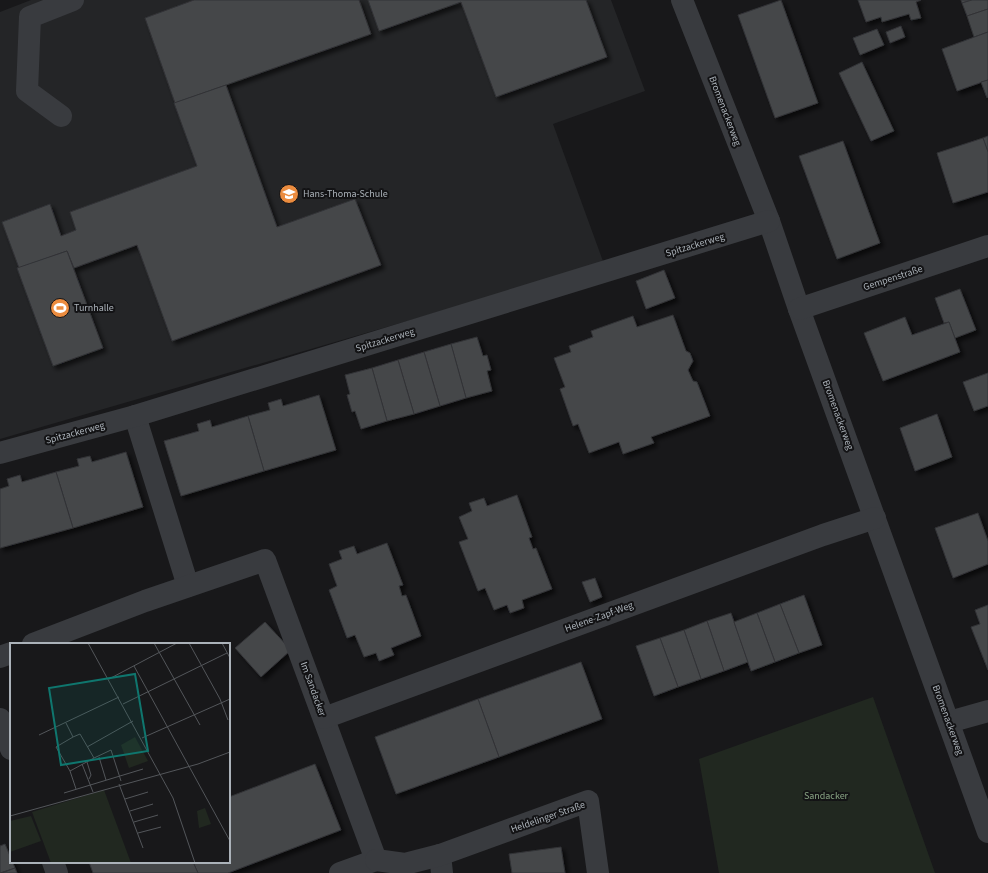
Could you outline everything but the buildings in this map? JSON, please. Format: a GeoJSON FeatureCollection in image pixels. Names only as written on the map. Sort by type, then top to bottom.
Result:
{"type":"FeatureCollection","features":[{"type":"Feature","properties":{"kind":"street"},"geometry":{"type":"LineString","coordinates":[[61,116],[27,91],[30,17],[73,0]]}},
{"type":"Feature","properties":{"kind":"street","name":"Bromenackerweg"},"geometry":{"type":"LineString","coordinates":[[689,2],[988,832]]}},
{"type":"Feature","properties":{"kind":"street","name":"Spitzackerweg"},"geometry":{"type":"LineString","coordinates":[[0,454],[135,416],[769,221]]}},
{"type":"Feature","properties":{"kind":"street","name":"Gempenstraße"},"geometry":{"type":"LineString","coordinates":[[799,309],[988,246]]}},
{"type":"Feature","properties":{"kind":"street"},"geometry":{"type":"LineString","coordinates":[[135,416],[188,586]]}},
{"type":"Feature","properties":{"kind":"street","name":"Helene-Zapf-Weg"},"geometry":{"type":"LineString","coordinates":[[324,718],[816,538],[875,518]]}},
{"type":"Feature","properties":{"kind":"street","name":"Im Sandacker"},"geometry":{"type":"LineString","coordinates":[[36,643],[188,586],[265,560],[376,860]]}},
{"type":"Feature","properties":{"kind":"street"},"geometry":{"type":"LineString","coordinates":[[0,657],[10,652]]}},
{"type":"Feature","properties":{"kind":"street"},"geometry":{"type":"LineString","coordinates":[[949,722],[988,711]]}},
{"type":"Feature","properties":{"kind":"street"},"geometry":{"type":"LineString","coordinates":[[0,719],[10,746]]}},
{"type":"Feature","properties":{"kind":"street","name":"Heldelinger Straße"},"geometry":{"type":"LineString","coordinates":[[376,860],[405,864],[441,864],[588,801],[598,873]]}},
{"type":"Feature","properties":{"kind":"street"},"geometry":{"type":"LineString","coordinates":[[340,873],[376,860]]}},
{"type":"Feature","properties":{"kind":"street"},"geometry":{"type":"LineString","coordinates":[[53,863],[57,873]]}},
{"type":"Feature","properties":{"kind":"shaded area","name":"Hans-Thoma-Schule"},"geometry":{"type":"Polygon","coordinates":[[[31,0],[611,0],[645,91],[553,124],[604,264],[0,439],[0,12],[31,0]]]}},
{"type":"Feature","properties":{"kind":"green space","name":"Sandacker"},"geometry":{"type":"Polygon","coordinates":[[[873,697],[935,873],[719,873],[699,759],[873,697]]]}},
{"type":"Feature","properties":{"kind":"place","name":"Hans-Thoma-Schule"},"geometry":{"type":"Point","coordinates":[289,194]}},
{"type":"Feature","properties":{"kind":"place","name":"Turnhalle"},"geometry":{"type":"Point","coordinates":[60,308]}}]}
